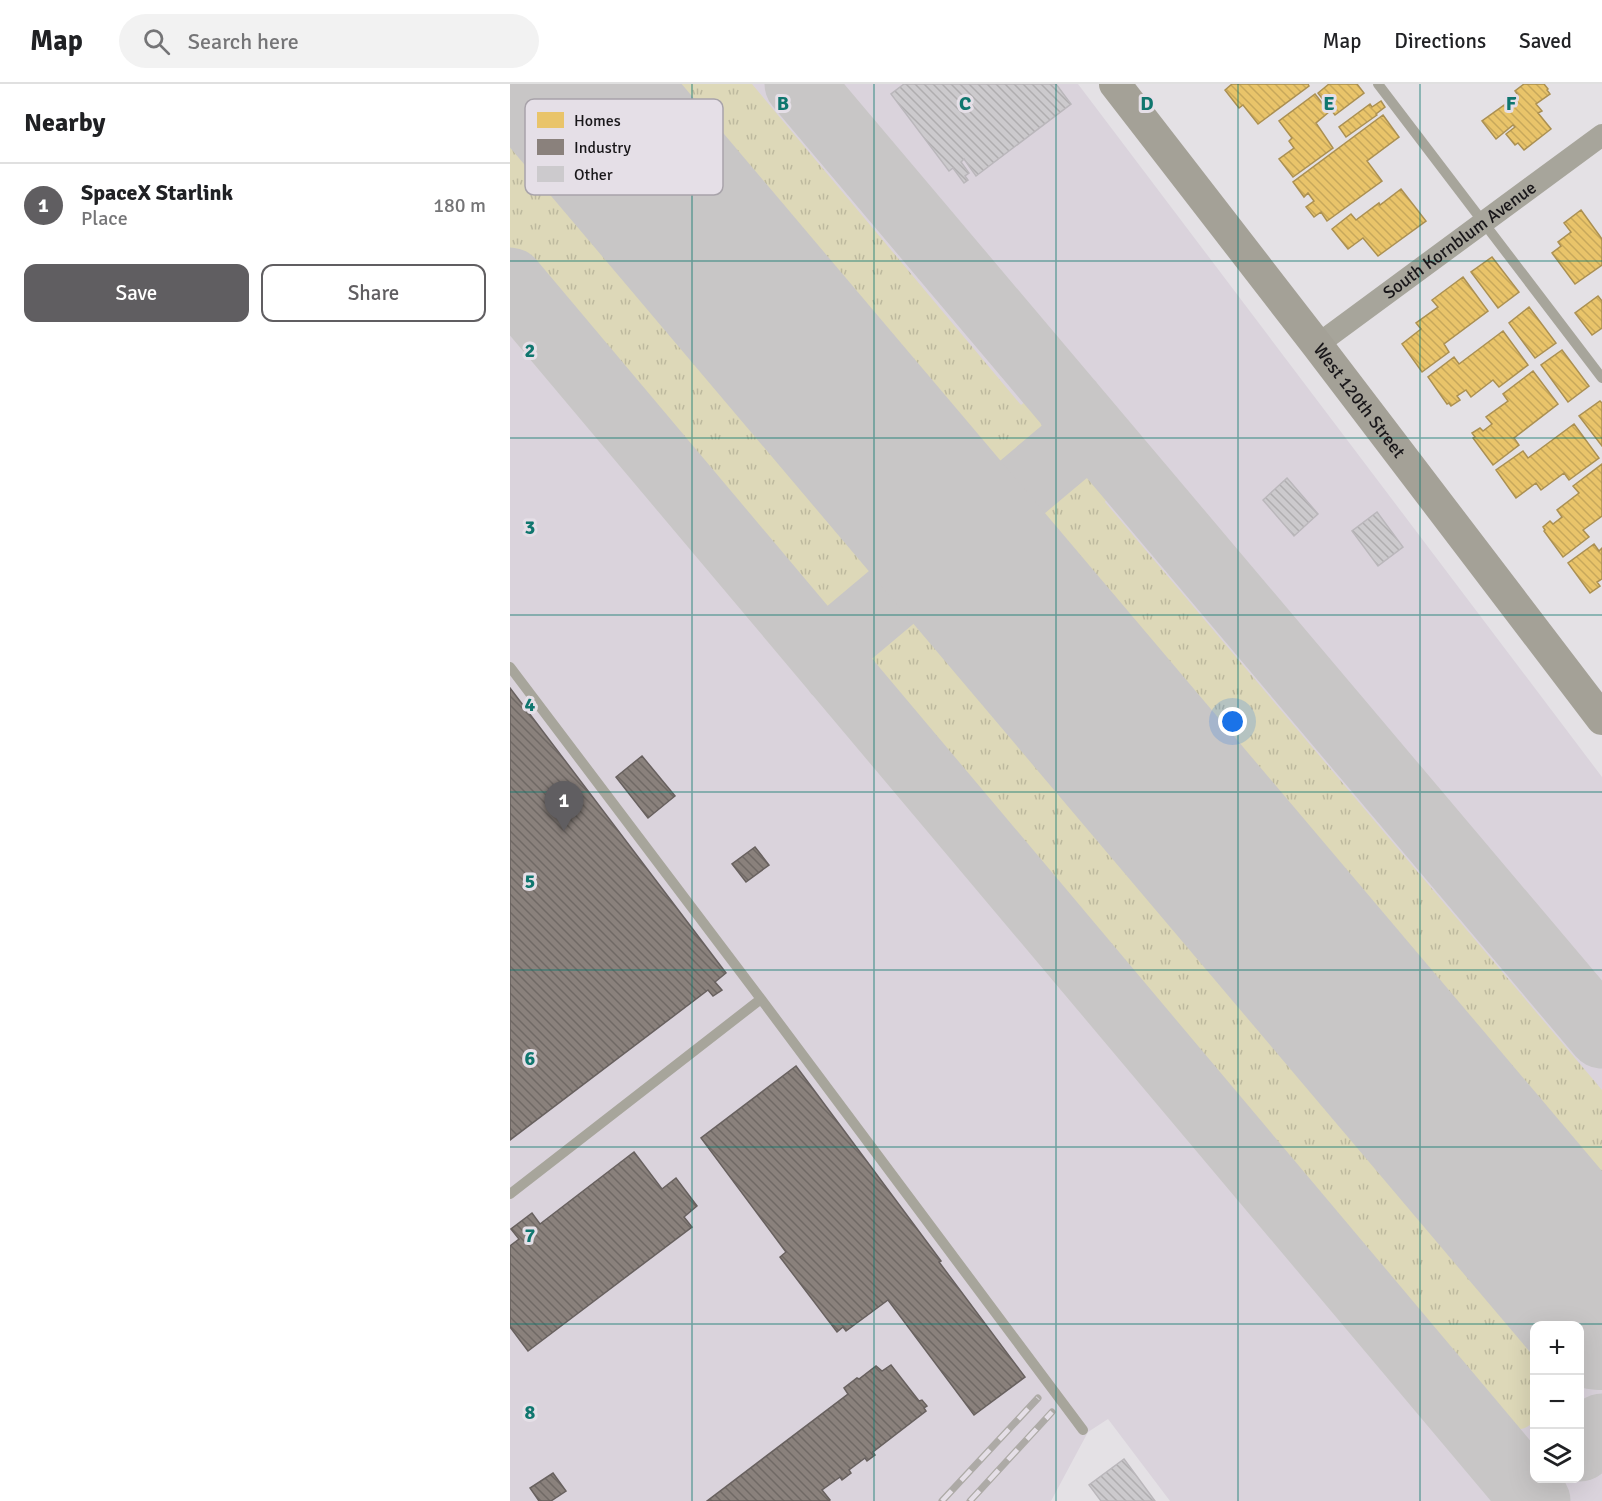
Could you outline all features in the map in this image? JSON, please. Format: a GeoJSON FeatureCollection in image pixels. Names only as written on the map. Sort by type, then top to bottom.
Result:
{"type":"FeatureCollection","features":[{"type":"Feature","properties":{"kind":"main road","name":"West 120th Street"},"geometry":{"type":"LineString","coordinates":[[1115,84],[1602,719]]}},
{"type":"Feature","properties":{"kind":"street","name":"South Kornblum Avenue"},"geometry":{"type":"LineString","coordinates":[[1317,345],[1602,135]]}},
{"type":"Feature","properties":{"kind":"lane"},"geometry":{"type":"LineString","coordinates":[[1378,84],[1602,378]]}},
{"type":"Feature","properties":{"kind":"lane"},"geometry":{"type":"LineString","coordinates":[[510,667],[1083,1430]]}},
{"type":"Feature","properties":{"kind":"lane"},"geometry":{"type":"LineString","coordinates":[[510,1194],[761,999]]}},
{"type":"Feature","properties":{"kind":"shaded area"},"geometry":{"type":"Polygon","coordinates":[[[510,84],[1078,84],[1602,777],[1602,1501],[1170,1501],[1108,1419],[1088,1432],[1051,1501],[510,1501],[510,84]]]}},
{"type":"Feature","properties":{"kind":"green space"},"geometry":{"type":"Polygon","coordinates":[[[661,84],[752,84],[1021,405],[1029,399],[1033,403],[1042,425],[1038,442],[1001,475],[981,478],[973,473],[969,468],[978,459],[723,157],[723,99],[674,99],[661,84]]]}},
{"type":"Feature","properties":{"kind":"green space"},"geometry":{"type":"Polygon","coordinates":[[[510,128],[525,146],[525,195],[566,195],[873,561],[876,573],[871,582],[833,611],[820,611],[814,608],[510,248],[510,128]]]}},
{"type":"Feature","properties":{"kind":"green space"},"geometry":{"type":"Polygon","coordinates":[[[1085,476],[1098,483],[1109,493],[1105,502],[1602,1090],[1602,1195],[1041,532],[1030,539],[1027,519],[1036,504],[1074,477],[1085,476]]]}},
{"type":"Feature","properties":{"kind":"green space"},"geometry":{"type":"Polygon","coordinates":[[[909,617],[920,619],[932,626],[1530,1335],[1530,1425],[1517,1429],[1500,1420],[871,674],[867,660],[872,645],[909,617]]]}},
{"type":"Feature","properties":{"kind":"building: Homes"},"geometry":{"type":"Polygon","coordinates":[[[1232,84],[1308,84],[1309,86],[1258,124],[1243,105],[1239,108],[1225,90],[1232,84]]]}},
{"type":"Feature","properties":{"kind":"building: Homes"},"geometry":{"type":"Polygon","coordinates":[[[1329,84],[1357,84],[1364,93],[1335,115],[1318,93],[1329,84]]]}},
{"type":"Feature","properties":{"kind":"building: Homes"},"geometry":{"type":"Polygon","coordinates":[[[1524,84],[1544,84],[1548,89],[1550,94],[1536,104],[1542,111],[1538,113],[1551,129],[1524,150],[1518,143],[1515,145],[1506,134],[1515,127],[1513,125],[1496,139],[1482,121],[1518,95],[1515,91],[1524,84]]]}},
{"type":"Feature","properties":{"kind":"building: Homes"},"geometry":{"type":"Polygon","coordinates":[[[1315,94],[1329,112],[1316,123],[1333,148],[1293,177],[1279,159],[1294,148],[1289,141],[1292,138],[1279,121],[1315,94]]]}},
{"type":"Feature","properties":{"kind":"building: Homes"},"geometry":{"type":"Polygon","coordinates":[[[1381,101],[1385,107],[1346,137],[1339,127],[1370,104],[1372,107],[1381,101]]]}},
{"type":"Feature","properties":{"kind":"building: Homes"},"geometry":{"type":"Polygon","coordinates":[[[1383,115],[1399,137],[1367,161],[1382,181],[1327,221],[1321,212],[1314,217],[1306,207],[1314,201],[1308,193],[1304,197],[1293,182],[1383,115]]]}},
{"type":"Feature","properties":{"kind":"building: Homes"},"geometry":{"type":"Polygon","coordinates":[[[1401,189],[1426,221],[1378,256],[1363,238],[1348,249],[1332,229],[1351,214],[1356,220],[1401,189]]]}},
{"type":"Feature","properties":{"kind":"building: Homes"},"geometry":{"type":"Polygon","coordinates":[[[1581,210],[1602,239],[1602,265],[1575,284],[1552,253],[1561,246],[1558,242],[1571,232],[1564,223],[1581,210]]]}},
{"type":"Feature","properties":{"kind":"building: Homes"},"geometry":{"type":"Polygon","coordinates":[[[1492,257],[1519,292],[1498,308],[1471,272],[1492,257]]]}},
{"type":"Feature","properties":{"kind":"building: Homes"},"geometry":{"type":"Polygon","coordinates":[[[1463,277],[1488,311],[1444,344],[1449,352],[1422,372],[1402,344],[1421,329],[1416,323],[1438,307],[1432,300],[1463,277]]]}},
{"type":"Feature","properties":{"kind":"building: Homes"},"geometry":{"type":"Polygon","coordinates":[[[1598,296],[1602,301],[1602,328],[1592,335],[1575,313],[1598,296]]]}},
{"type":"Feature","properties":{"kind":"building: Homes"},"geometry":{"type":"Polygon","coordinates":[[[1529,307],[1556,343],[1535,358],[1509,323],[1529,307]]]}},
{"type":"Feature","properties":{"kind":"building: Homes"},"geometry":{"type":"Polygon","coordinates":[[[1503,331],[1528,365],[1499,387],[1493,380],[1471,397],[1466,390],[1457,396],[1460,400],[1451,406],[1447,404],[1428,377],[1454,357],[1459,364],[1503,331]]]}},
{"type":"Feature","properties":{"kind":"building: Homes"},"geometry":{"type":"Polygon","coordinates":[[[1562,350],[1589,386],[1568,402],[1541,365],[1562,350]]]}},
{"type":"Feature","properties":{"kind":"building: Homes"},"geometry":{"type":"Polygon","coordinates":[[[1533,371],[1558,404],[1514,438],[1519,445],[1493,465],[1473,438],[1475,437],[1472,433],[1480,428],[1483,431],[1492,424],[1486,417],[1508,401],[1503,394],[1533,371]]]}},
{"type":"Feature","properties":{"kind":"building: Homes"},"geometry":{"type":"Polygon","coordinates":[[[1600,401],[1602,403],[1602,446],[1579,416],[1600,401]]]}},
{"type":"Feature","properties":{"kind":"building: Homes"},"geometry":{"type":"Polygon","coordinates":[[[1574,424],[1599,458],[1569,480],[1564,473],[1541,490],[1536,483],[1516,498],[1496,470],[1523,451],[1528,458],[1574,424]]]}},
{"type":"Feature","properties":{"kind":"building: Homes"},"geometry":{"type":"Polygon","coordinates":[[[1602,464],[1602,516],[1583,530],[1589,537],[1563,557],[1543,527],[1550,521],[1553,524],[1562,517],[1557,510],[1579,493],[1573,486],[1602,464]]]}},
{"type":"Feature","properties":{"kind":"building: Homes"},"geometry":{"type":"Polygon","coordinates":[[[1594,544],[1599,551],[1602,548],[1602,579],[1597,582],[1600,586],[1590,593],[1568,563],[1594,544]]]}},
{"type":"Feature","properties":{"kind":"building: Industry"},"geometry":{"type":"Polygon","coordinates":[[[510,688],[726,973],[715,982],[722,990],[713,996],[708,990],[510,1140],[510,688]]]}},
{"type":"Feature","properties":{"kind":"building: Industry"},"geometry":{"type":"Polygon","coordinates":[[[642,756],[675,796],[648,818],[616,777],[642,756]]]}},
{"type":"Feature","properties":{"kind":"building: Industry"},"geometry":{"type":"Polygon","coordinates":[[[755,847],[769,865],[746,882],[732,864],[755,847]]]}},
{"type":"Feature","properties":{"kind":"building: Industry"},"geometry":{"type":"Polygon","coordinates":[[[796,1066],[1025,1377],[974,1415],[888,1300],[846,1331],[843,1327],[837,1332],[780,1257],[786,1252],[701,1138],[796,1066]]]}},
{"type":"Feature","properties":{"kind":"building: Industry"},"geometry":{"type":"Polygon","coordinates":[[[634,1152],[662,1189],[676,1178],[697,1206],[684,1217],[692,1227],[528,1351],[510,1327],[510,1246],[519,1239],[511,1229],[532,1213],[540,1224],[634,1152]]]}},
{"type":"Feature","properties":{"kind":"building: Industry"},"geometry":{"type":"Polygon","coordinates":[[[891,1365],[919,1401],[922,1400],[927,1406],[924,1408],[926,1411],[873,1452],[875,1455],[867,1461],[865,1458],[849,1470],[851,1473],[842,1480],[840,1477],[822,1490],[829,1501],[707,1501],[848,1394],[844,1388],[857,1378],[859,1379],[876,1366],[882,1371],[891,1365]]]}},
{"type":"Feature","properties":{"kind":"building: Industry"},"geometry":{"type":"Polygon","coordinates":[[[553,1473],[566,1491],[551,1501],[539,1501],[530,1488],[553,1473]]]}},
{"type":"Feature","properties":{"kind":"building: Other"},"geometry":{"type":"Polygon","coordinates":[[[904,84],[1056,84],[1071,104],[976,176],[964,159],[961,162],[969,173],[965,176],[968,180],[964,183],[953,168],[949,171],[891,94],[904,84]]]}},
{"type":"Feature","properties":{"kind":"building: Other"},"geometry":{"type":"Polygon","coordinates":[[[1287,478],[1318,514],[1294,536],[1263,500],[1287,478]]]}},
{"type":"Feature","properties":{"kind":"building: Other"},"geometry":{"type":"Polygon","coordinates":[[[1377,512],[1403,547],[1378,566],[1352,531],[1377,512]]]}},
{"type":"Feature","properties":{"kind":"building: Other"},"geometry":{"type":"Polygon","coordinates":[[[1124,1459],[1155,1501],[1101,1501],[1089,1485],[1124,1459]]]}},
{"type":"Feature","properties":{"kind":"taxiway"},"geometry":{"type":"LineString","coordinates":[[799,84],[1602,1034]]}},
{"type":"Feature","properties":{"kind":"taxiway"},"geometry":{"type":"LineString","coordinates":[[510,282],[1536,1501]]}},
{"type":"Feature","properties":{"kind":"taxiway"},"geometry":{"type":"LineString","coordinates":[[837,671],[836,653],[843,638],[1070,447],[1076,436],[1077,425],[1069,403]]}},
{"type":"Feature","properties":{"kind":"taxiway"},"geometry":{"type":"LineString","coordinates":[[913,490],[924,513],[928,534],[926,556],[914,578]]}},
{"type":"Feature","properties":{"kind":"taxiway"},"geometry":{"type":"LineString","coordinates":[[1006,600],[989,569],[982,544],[989,520],[1014,493]]}},
{"type":"Feature","properties":{"kind":"taxiway"},"geometry":{"type":"LineString","coordinates":[[1584,1444],[1602,1428]]}},
{"type":"Feature","properties":{"kind":"runway"},"geometry":{"type":"LineString","coordinates":[[569,84],[582,99]]}},
{"type":"Feature","properties":{"kind":"runway"},"geometry":{"type":"LineString","coordinates":[[663,195],[1602,1304]]}},
{"type":"Feature","properties":{"kind":"railway"},"geometry":{"type":"LineString","coordinates":[[942,1501],[1038,1398]]}},
{"type":"Feature","properties":{"kind":"railway"},"geometry":{"type":"LineString","coordinates":[[970,1501],[1052,1412]]}},
{"type":"Feature","properties":{"kind":"place","name":"SpaceX Starlink"},"geometry":{"type":"Point","coordinates":[564,831]}}]}
